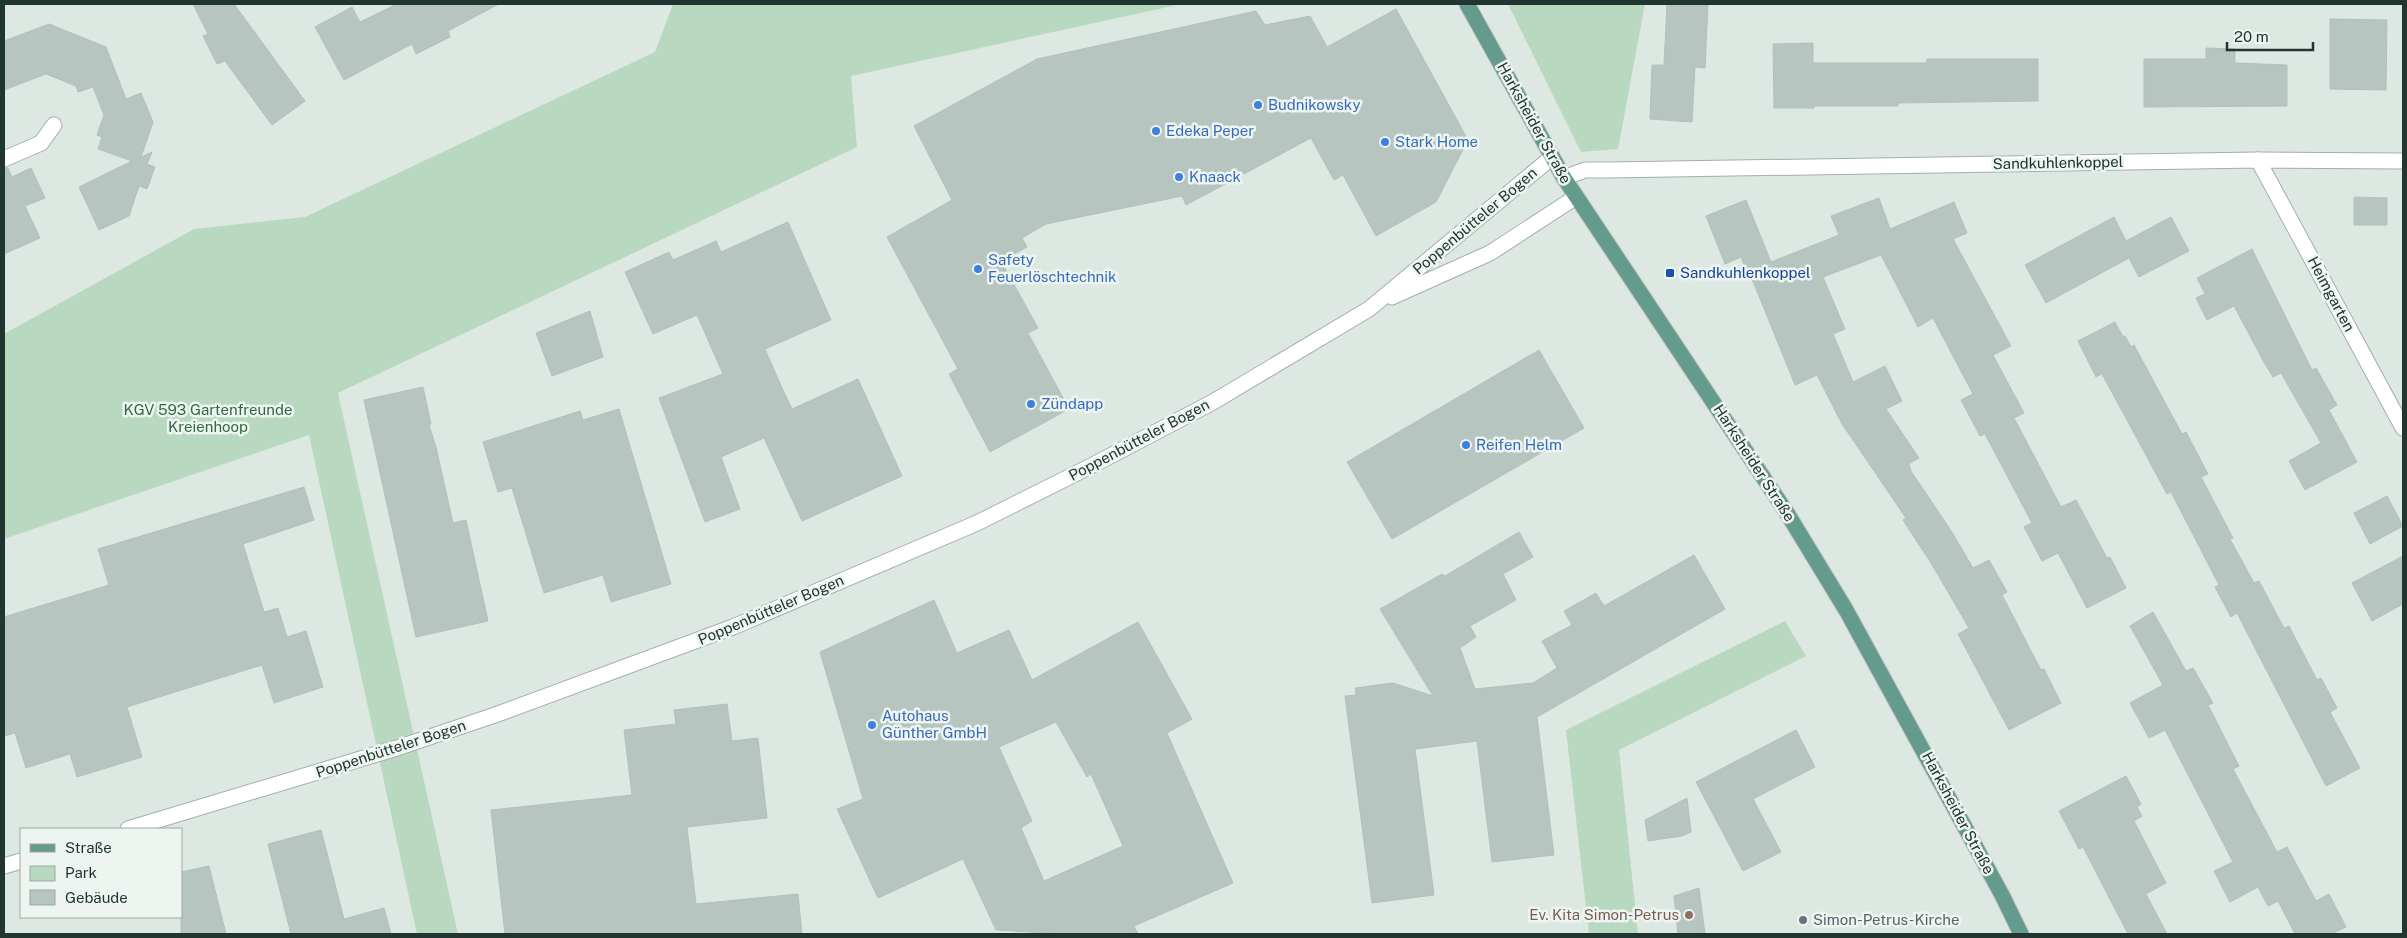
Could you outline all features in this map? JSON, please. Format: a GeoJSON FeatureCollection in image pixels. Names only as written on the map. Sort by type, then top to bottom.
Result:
{"type":"FeatureCollection","features":[{"type":"Feature","properties":{"kind":"main road","name":"Harksheider Straße"},"geometry":{"type":"LineString","coordinates":[[1467,4],[1551,158],[1782,505],[1841,602],[1997,886],[2021,934]]}},
{"type":"Feature","properties":{"kind":"street"},"geometry":{"type":"LineString","coordinates":[[4,159],[41,143],[54,125]]}},
{"type":"Feature","properties":{"kind":"street","name":"Poppenbütteler Bogen"},"geometry":{"type":"LineString","coordinates":[[1377,304],[1470,223],[1551,158]]}},
{"type":"Feature","properties":{"kind":"street","name":"Sandkuhlenkoppel"},"geometry":{"type":"LineString","coordinates":[[1564,178],[1585,170],[2258,160],[2403,161]]}},
{"type":"Feature","properties":{"kind":"street","name":"Heimgarten"},"geometry":{"type":"LineString","coordinates":[[2258,160],[2403,428]]}},
{"type":"Feature","properties":{"kind":"street","name":"Poppenbütteler Bogen"},"geometry":{"type":"LineString","coordinates":[[131,828],[397,748],[504,712],[733,627],[977,523],[1213,402],[1377,304],[1490,253],[1576,197]]}},
{"type":"Feature","properties":{"kind":"street"},"geometry":{"type":"LineString","coordinates":[[4,866],[20,861]]}},
{"type":"Feature","properties":{"kind":"green space","name":"KGV 593 Gartenfreunde Kreienhoop"},"geometry":{"type":"Polygon","coordinates":[[[673,4],[1182,4],[851,76],[857,147],[338,393],[458,934],[417,934],[309,435],[4,539],[4,334],[194,229],[305,217],[655,52],[673,4]]]}},
{"type":"Feature","properties":{"kind":"green space"},"geometry":{"type":"Polygon","coordinates":[[[1508,4],[1645,4],[1618,149],[1581,152],[1508,4]]]}},
{"type":"Feature","properties":{"kind":"green space"},"geometry":{"type":"Polygon","coordinates":[[[1785,621],[1806,656],[1619,750],[1638,934],[1589,934],[1566,730],[1785,621]]]}},
{"type":"Feature","properties":{"kind":"building"},"geometry":{"type":"Polygon","coordinates":[[[193,4],[234,4],[305,101],[272,125],[225,61],[217,64],[203,36],[208,34],[193,4]]]}},
{"type":"Feature","properties":{"kind":"building"},"geometry":{"type":"Polygon","coordinates":[[[397,4],[499,4],[448,31],[450,37],[416,54],[412,44],[344,80],[315,27],[352,7],[360,22],[397,4]]]}},
{"type":"Feature","properties":{"kind":"building"},"geometry":{"type":"Polygon","coordinates":[[[1667,4],[1708,4],[1705,68],[1695,67],[1692,122],[1650,119],[1652,65],[1664,65],[1667,4]]]}},
{"type":"Feature","properties":{"kind":"building"},"geometry":{"type":"Polygon","coordinates":[[[1396,9],[1468,140],[1436,202],[1376,236],[1343,175],[1334,180],[1311,138],[1186,205],[1182,196],[1046,224],[1022,238],[1027,247],[1001,261],[1038,328],[1028,333],[1069,409],[990,452],[949,374],[958,369],[887,237],[952,200],[914,126],[1037,59],[1256,11],[1265,25],[1310,16],[1327,47],[1396,9]]]}},
{"type":"Feature","properties":{"kind":"building"},"geometry":{"type":"Polygon","coordinates":[[[2330,19],[2387,20],[2386,90],[2330,89],[2330,19]]]}},
{"type":"Feature","properties":{"kind":"building"},"geometry":{"type":"Polygon","coordinates":[[[49,24],[106,47],[126,99],[141,93],[153,122],[141,157],[152,152],[147,164],[155,167],[147,189],[139,186],[129,216],[99,230],[79,187],[132,161],[98,149],[102,137],[97,135],[104,115],[93,87],[78,92],[76,86],[46,74],[4,90],[4,41],[49,24]]]}},
{"type":"Feature","properties":{"kind":"building"},"geometry":{"type":"Polygon","coordinates":[[[1813,43],[1813,63],[1927,63],[1927,59],[2038,59],[2038,101],[1898,103],[1898,106],[1774,108],[1773,44],[1813,43]]]}},
{"type":"Feature","properties":{"kind":"building"},"geometry":{"type":"Polygon","coordinates":[[[2206,48],[2235,49],[2235,63],[2287,65],[2287,106],[2144,107],[2144,59],[2206,59],[2206,48]]]}},
{"type":"Feature","properties":{"kind":"building"},"geometry":{"type":"Polygon","coordinates":[[[4,168],[8,168],[12,177],[31,168],[45,198],[25,206],[40,238],[4,254],[4,168]]]}},
{"type":"Feature","properties":{"kind":"building"},"geometry":{"type":"Polygon","coordinates":[[[2354,197],[2387,198],[2387,225],[2354,225],[2354,197]]]}},
{"type":"Feature","properties":{"kind":"building"},"geometry":{"type":"Polygon","coordinates":[[[1879,198],[1890,229],[1954,202],[1967,233],[1953,239],[2011,346],[1993,355],[2024,413],[2014,418],[2061,507],[2076,500],[2107,558],[2110,557],[2126,588],[2087,608],[2058,553],[2042,561],[2024,527],[2032,523],[1985,434],[1980,436],[1961,400],[1973,394],[1933,318],[1918,327],[1881,255],[1823,277],[1845,329],[1833,334],[1853,382],[1885,366],[1902,401],[1886,409],[1919,458],[1909,464],[1911,471],[1950,529],[1973,568],[1989,560],[2007,592],[2002,595],[2041,670],[2044,669],[2061,703],[2009,730],[1958,634],[1969,628],[1903,520],[1906,518],[1842,424],[1817,375],[1795,385],[1750,274],[1748,275],[1741,257],[1725,264],[1706,216],[1746,200],[1771,262],[1839,235],[1831,216],[1879,198]]]}},
{"type":"Feature","properties":{"kind":"building"},"geometry":{"type":"Polygon","coordinates":[[[2114,217],[2126,241],[2171,217],[2189,251],[2139,277],[2129,258],[2046,303],[2025,265],[2114,217]]]}},
{"type":"Feature","properties":{"kind":"building"},"geometry":{"type":"Polygon","coordinates":[[[788,222],[831,320],[765,349],[782,388],[792,409],[858,379],[902,476],[802,521],[764,438],[721,457],[740,509],[705,522],[659,398],[723,374],[697,315],[653,334],[625,272],[669,252],[673,260],[716,241],[721,252],[788,222]]]}},
{"type":"Feature","properties":{"kind":"building"},"geometry":{"type":"Polygon","coordinates":[[[2252,249],[2312,370],[2316,368],[2337,405],[2329,410],[2357,462],[2305,490],[2289,461],[2321,443],[2281,373],[2273,377],[2234,306],[2207,320],[2196,298],[2205,294],[2197,278],[2252,249]]]}},
{"type":"Feature","properties":{"kind":"building"},"geometry":{"type":"Polygon","coordinates":[[[590,311],[603,357],[552,376],[536,333],[590,311]]]}},
{"type":"Feature","properties":{"kind":"building"},"geometry":{"type":"Polygon","coordinates":[[[2115,322],[2131,347],[2134,345],[2182,434],[2186,432],[2208,474],[2201,477],[2233,538],[2230,539],[2254,583],[2259,581],[2284,628],[2289,626],[2317,680],[2321,678],[2337,708],[2330,712],[2360,768],[2326,786],[2237,613],[2231,617],[2215,587],[2219,585],[2171,492],[2167,494],[2102,374],[2096,377],[2078,341],[2115,322]]]}},
{"type":"Feature","properties":{"kind":"building","name":"Reifen Helm"},"geometry":{"type":"Polygon","coordinates":[[[1539,350],[1584,428],[1392,539],[1347,462],[1539,350]]]}},
{"type":"Feature","properties":{"kind":"building"},"geometry":{"type":"Polygon","coordinates":[[[423,387],[431,424],[429,425],[436,447],[453,523],[466,520],[488,621],[416,637],[364,400],[423,387]]]}},
{"type":"Feature","properties":{"kind":"building"},"geometry":{"type":"Polygon","coordinates":[[[619,409],[671,584],[611,602],[603,575],[544,593],[512,488],[498,492],[483,442],[580,411],[583,420],[619,409]]]}},
{"type":"Feature","properties":{"kind":"building"},"geometry":{"type":"Polygon","coordinates":[[[304,487],[314,520],[243,544],[264,612],[278,608],[287,637],[306,631],[323,687],[274,703],[262,665],[127,707],[142,757],[77,777],[70,754],[26,768],[15,733],[4,736],[4,617],[109,585],[98,549],[304,487]]]}},
{"type":"Feature","properties":{"kind":"building"},"geometry":{"type":"Polygon","coordinates":[[[2387,496],[2403,526],[2370,544],[2354,513],[2387,496]]]}},
{"type":"Feature","properties":{"kind":"building"},"geometry":{"type":"Polygon","coordinates":[[[1519,532],[1533,557],[1503,574],[1516,600],[1470,626],[1476,637],[1460,648],[1475,689],[1533,683],[1557,668],[1542,641],[1572,625],[1564,611],[1596,593],[1604,606],[1694,555],[1725,609],[1537,717],[1554,855],[1492,862],[1477,741],[1415,749],[1434,895],[1372,903],[1345,696],[1356,695],[1355,688],[1393,683],[1433,696],[1380,609],[1442,574],[1445,576],[1519,532]]]}},
{"type":"Feature","properties":{"kind":"building"},"geometry":{"type":"Polygon","coordinates":[[[2403,556],[2403,604],[2372,621],[2352,583],[2403,556]]]}},
{"type":"Feature","properties":{"kind":"building"},"geometry":{"type":"Polygon","coordinates":[[[934,600],[957,653],[1009,630],[1032,680],[1138,622],[1192,719],[1167,733],[1233,883],[1134,926],[1138,934],[1063,934],[996,930],[963,859],[878,898],[837,809],[863,799],[820,652],[934,600]],[[1056,722],[999,747],[1032,821],[1021,828],[1044,881],[1123,846],[1091,774],[1087,777],[1056,722]]]}},
{"type":"Feature","properties":{"kind":"building"},"geometry":{"type":"Polygon","coordinates":[[[2153,612],[2186,671],[2193,668],[2213,703],[2208,705],[2239,766],[2233,769],[2277,852],[2287,847],[2316,901],[2329,894],[2346,927],[2331,934],[2295,934],[2278,901],[2268,906],[2258,887],[2230,902],[2214,871],[2233,862],[2165,730],[2149,738],[2130,703],[2163,685],[2130,626],[2153,612]]]}},
{"type":"Feature","properties":{"kind":"building"},"geometry":{"type":"Polygon","coordinates":[[[727,704],[732,741],[758,738],[767,818],[687,827],[696,904],[798,894],[802,934],[505,934],[491,810],[632,795],[624,730],[676,724],[674,710],[727,704]]]}},
{"type":"Feature","properties":{"kind":"building"},"geometry":{"type":"Polygon","coordinates":[[[1796,730],[1815,767],[1753,799],[1781,852],[1743,871],[1696,782],[1796,730]]]}},
{"type":"Feature","properties":{"kind":"building"},"geometry":{"type":"Polygon","coordinates":[[[2126,776],[2141,804],[2137,807],[2142,816],[2134,821],[2166,883],[2146,894],[2167,934],[2128,934],[2083,847],[2079,849],[2059,811],[2126,776]]]}},
{"type":"Feature","properties":{"kind":"building"},"geometry":{"type":"Polygon","coordinates":[[[1687,798],[1691,832],[1682,836],[1648,841],[1645,820],[1687,798]]]}},
{"type":"Feature","properties":{"kind":"building"},"geometry":{"type":"Polygon","coordinates":[[[321,830],[344,919],[384,908],[391,934],[291,934],[268,844],[321,830]]]}},
{"type":"Feature","properties":{"kind":"building"},"geometry":{"type":"Polygon","coordinates":[[[209,866],[226,934],[181,934],[182,872],[209,866]]]}},
{"type":"Feature","properties":{"kind":"building","name":"Ev. Kita Simon-Petrus"},"geometry":{"type":"Polygon","coordinates":[[[1699,888],[1705,934],[1678,934],[1674,896],[1699,888]]]}},
{"type":"Feature","properties":{"kind":"place","name":"Budnikowsky"},"geometry":{"type":"Point","coordinates":[1258,105]}},
{"type":"Feature","properties":{"kind":"place","name":"Edeka Peper"},"geometry":{"type":"Point","coordinates":[1156,131]}},
{"type":"Feature","properties":{"kind":"place","name":"Stark Home"},"geometry":{"type":"Point","coordinates":[1385,142]}},
{"type":"Feature","properties":{"kind":"place","name":"Knaack"},"geometry":{"type":"Point","coordinates":[1179,177]}},
{"type":"Feature","properties":{"kind":"place","name":"Safety Feuerlöschtechnik"},"geometry":{"type":"Point","coordinates":[978,269]}},
{"type":"Feature","properties":{"kind":"place","name":"Sandkuhlenkoppel"},"geometry":{"type":"Point","coordinates":[1670,273]}},
{"type":"Feature","properties":{"kind":"place","name":"Zündapp"},"geometry":{"type":"Point","coordinates":[1031,404]}},
{"type":"Feature","properties":{"kind":"place","name":"Reifen Helm"},"geometry":{"type":"Point","coordinates":[1466,445]}},
{"type":"Feature","properties":{"kind":"place","name":"Autohaus Günther GmbH"},"geometry":{"type":"Point","coordinates":[872,725]}},
{"type":"Feature","properties":{"kind":"place","name":"Ev. Kita Simon-Petrus"},"geometry":{"type":"Point","coordinates":[1689,915]}},
{"type":"Feature","properties":{"kind":"place","name":"Simon-Petrus-Kirche"},"geometry":{"type":"Point","coordinates":[1803,920]}}]}
